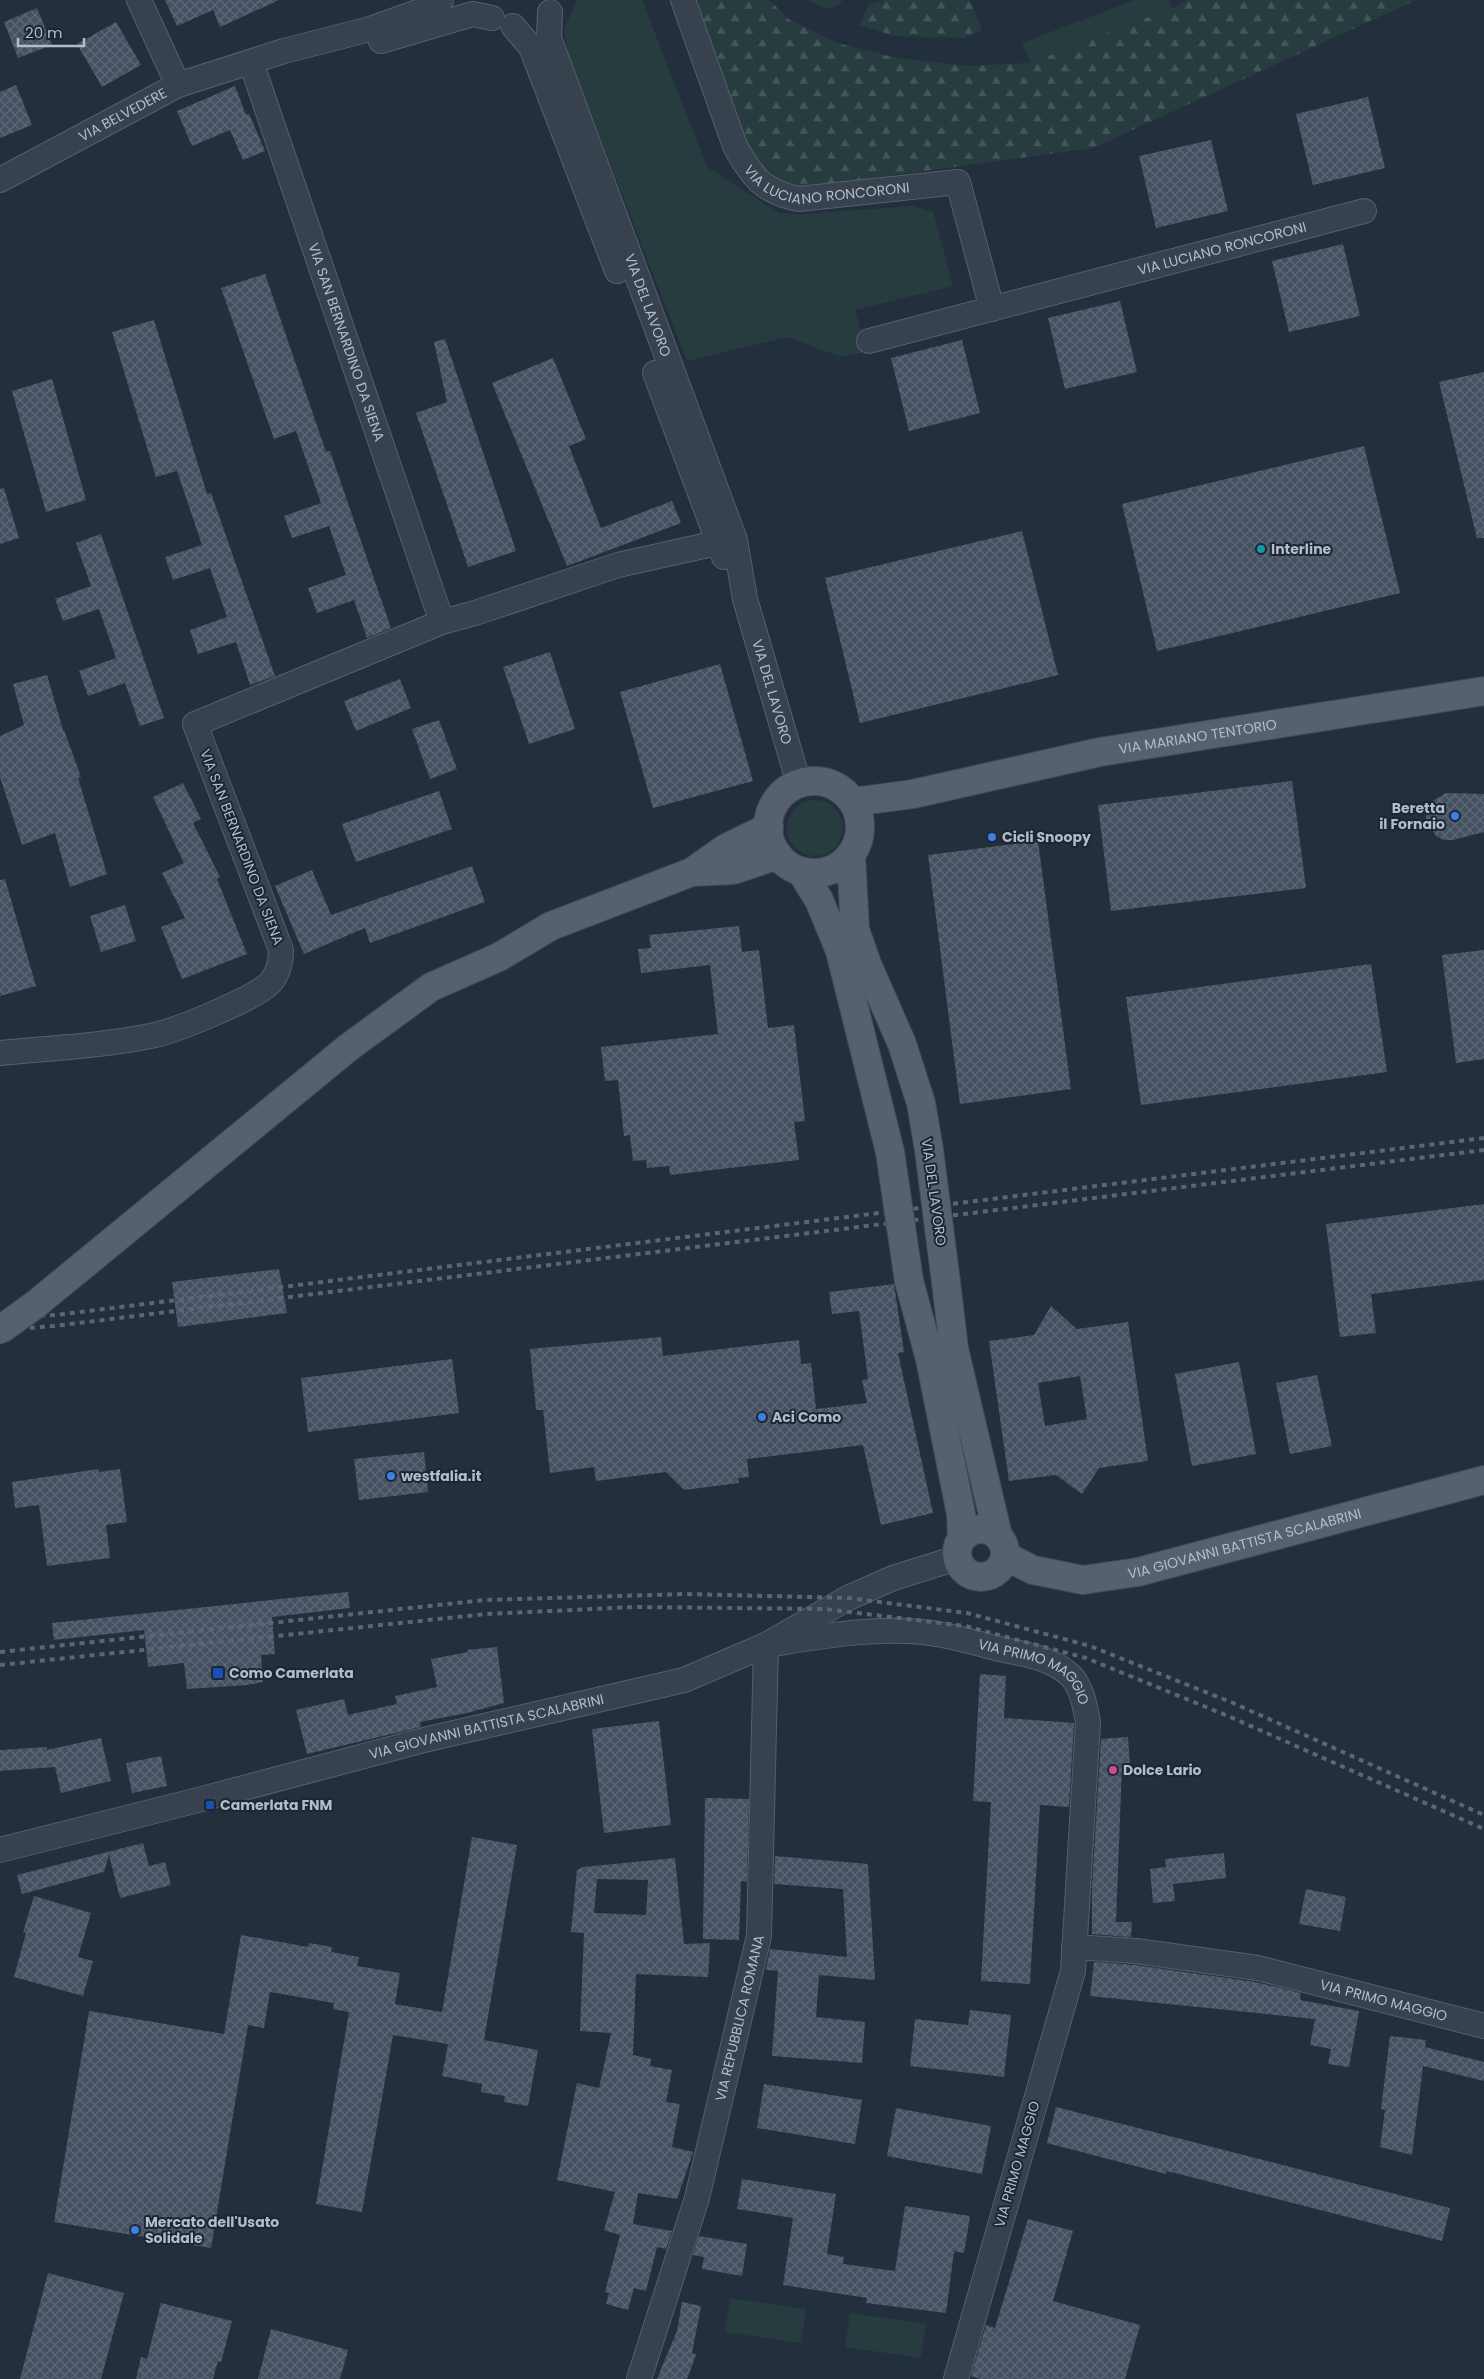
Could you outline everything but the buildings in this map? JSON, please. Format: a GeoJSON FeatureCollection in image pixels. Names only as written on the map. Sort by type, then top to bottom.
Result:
{"type":"FeatureCollection","features":[{"type":"Feature","properties":{"kind":"main road","name":"VIA MARIANO TENTORIO"},"geometry":{"type":"LineString","coordinates":[[853,802],[913,794],[1100,752],[1484,691]]}},
{"type":"Feature","properties":{"kind":"main road"},"geometry":{"type":"LineString","coordinates":[[814,781],[829,783],[842,791],[853,802],[858,815],[860,829],[858,842],[851,855],[841,865],[828,871],[816,873],[801,871],[788,865],[778,855],[771,842],[768,827],[771,813],[777,801],[786,791],[799,784],[814,781]]}},
{"type":"Feature","properties":{"kind":"main road"},"geometry":{"type":"LineString","coordinates":[[860,829],[913,794]]}},
{"type":"Feature","properties":{"kind":"main road"},"geometry":{"type":"LineString","coordinates":[[0,1330],[36,1304],[349,1047],[431,987],[499,957],[551,926],[692,872],[726,848],[768,827]]}},
{"type":"Feature","properties":{"kind":"main road"},"geometry":{"type":"LineString","coordinates":[[692,872],[734,870],[778,855]]}},
{"type":"Feature","properties":{"kind":"main road","name":"VIA DEL LAVORO"},"geometry":{"type":"LineString","coordinates":[[851,855],[855,930],[867,964],[902,1044],[921,1103],[929,1150],[954,1349],[998,1556]]}},
{"type":"Feature","properties":{"kind":"main road"},"geometry":{"type":"LineString","coordinates":[[801,871],[819,900],[840,951],[890,1152],[909,1281],[930,1359],[961,1514],[959,1547],[965,1572],[980,1578],[998,1556],[993,1532],[978,1528],[959,1547]]}},
{"type":"Feature","properties":{"kind":"main road","name":"VIA GIOVANNI BATTISTA SCALABRINI"},"geometry":{"type":"LineString","coordinates":[[998,1556],[1033,1570],[1083,1580],[1138,1572],[1484,1480]]}},
{"type":"Feature","properties":{"kind":"street"},"geometry":{"type":"LineString","coordinates":[[139,0],[178,85]]}},
{"type":"Feature","properties":{"kind":"street","name":"VIA BELVEDERE"},"geometry":{"type":"LineString","coordinates":[[0,180],[178,85],[319,41],[370,29],[426,9],[441,0]]}},
{"type":"Feature","properties":{"kind":"street","name":"VIA LUCIANO RONCORONI"},"geometry":{"type":"LineString","coordinates":[[683,0],[735,146],[748,168],[762,184],[780,196],[799,199],[958,182],[992,309]]}},
{"type":"Feature","properties":{"kind":"street","name":"VIA BELVEDERE"},"geometry":{"type":"LineString","coordinates":[[252,62],[292,60],[330,55],[473,14],[495,14],[524,26],[537,22],[554,6]]}},
{"type":"Feature","properties":{"kind":"street","name":"VIA DEL LAVORO"},"geometry":{"type":"LineString","coordinates":[[554,6],[550,38],[735,540],[745,600],[799,784]]}},
{"type":"Feature","properties":{"kind":"street","name":"VIA DEL LAVORO"},"geometry":{"type":"LineString","coordinates":[[495,14],[531,47],[627,296],[717,543],[745,600]]}},
{"type":"Feature","properties":{"kind":"street","name":"VIA SAN BERNARDINO DA SIENA"},"geometry":{"type":"LineString","coordinates":[[252,62],[442,622]]}},
{"type":"Feature","properties":{"kind":"street","name":"VIA LUCIANO RONCORONI"},"geometry":{"type":"LineString","coordinates":[[869,340],[1364,211]]}},
{"type":"Feature","properties":{"kind":"street","name":"VIA SAN BERNARDINO DA SIENA"},"geometry":{"type":"LineString","coordinates":[[0,1053],[156,1035],[239,1003],[255,994],[276,976],[280,966],[280,950],[195,724],[442,622],[618,565],[717,543]]}},
{"type":"Feature","properties":{"kind":"street","name":"VIA GIOVANNI BATTISTA SCALABRINI"},"geometry":{"type":"LineString","coordinates":[[0,1850],[428,1739],[684,1680],[766,1646],[848,1598],[959,1547]]}},
{"type":"Feature","properties":{"kind":"street","name":"VIA PRIMO MAGGIO"},"geometry":{"type":"LineString","coordinates":[[766,1646],[843,1633],[922,1632],[1032,1655],[1053,1664],[1070,1676],[1080,1690],[1088,1722],[1072,1971],[956,2379]]}},
{"type":"Feature","properties":{"kind":"street","name":"VIA REPUBBLICA ROMANA"},"geometry":{"type":"LineString","coordinates":[[639,2379],[697,2198],[759,1936],[766,1646]]}},
{"type":"Feature","properties":{"kind":"street","name":"VIA PRIMO MAGGIO"},"geometry":{"type":"LineString","coordinates":[[1074,1947],[1136,1951],[1258,1968],[1484,2026]]}},
{"type":"Feature","properties":{"kind":"green space"},"geometry":{"type":"Polygon","coordinates":[[[577,0],[642,0],[707,167],[779,213],[804,214],[913,206],[933,212],[953,286],[855,310],[867,352],[841,357],[788,337],[687,361],[569,58],[564,29],[577,0]]]}},
{"type":"Feature","properties":{"kind":"green space"},"geometry":{"type":"Polygon","coordinates":[[[693,0],[769,0],[790,20],[837,43],[897,58],[968,66],[1030,63],[1172,8],[1187,0],[1416,0],[1093,148],[806,187],[781,182],[755,159],[741,133],[693,0]]]}},
{"type":"Feature","properties":{"kind":"green space"},"geometry":{"type":"Polygon","coordinates":[[[808,0],[843,0],[834,7],[826,8],[808,0]]]}},
{"type":"Feature","properties":{"kind":"green space"},"geometry":{"type":"Polygon","coordinates":[[[884,0],[970,0],[982,30],[963,38],[895,36],[859,25],[869,4],[884,0]]]}},
{"type":"Feature","properties":{"kind":"green space"},"geometry":{"type":"Polygon","coordinates":[[[1134,0],[1169,0],[1172,8],[1030,63],[1022,43],[1134,0]]]}},
{"type":"Feature","properties":{"kind":"green space"},"geometry":{"type":"Polygon","coordinates":[[[809,800],[821,800],[835,808],[843,822],[841,839],[835,848],[821,856],[809,856],[799,851],[792,844],[787,834],[787,822],[792,812],[799,805],[809,800]]]}},
{"type":"Feature","properties":{"kind":"green space"},"geometry":{"type":"Polygon","coordinates":[[[730,2298],[806,2309],[801,2343],[725,2332],[730,2298]]]}},
{"type":"Feature","properties":{"kind":"green space"},"geometry":{"type":"Polygon","coordinates":[[[850,2313],[926,2324],[921,2358],[845,2347],[850,2313]]]}},
{"type":"Feature","properties":{"kind":"railway"},"geometry":{"type":"LineString","coordinates":[[0,1318],[56,1315],[1484,1138]]}},
{"type":"Feature","properties":{"kind":"railway"},"geometry":{"type":"LineString","coordinates":[[0,1330],[54,1326],[1484,1150]]}},
{"type":"Feature","properties":{"kind":"railway"},"geometry":{"type":"LineString","coordinates":[[0,1652],[485,1600],[686,1594],[848,1598],[967,1613],[1090,1646],[1233,1703],[1484,1815]]}},
{"type":"Feature","properties":{"kind":"railway"},"geometry":{"type":"LineString","coordinates":[[0,1665],[486,1614],[635,1607],[825,1609],[965,1626],[1086,1658],[1228,1716],[1484,1829]]}},
{"type":"Feature","properties":{"kind":"place","name":"Interline"},"geometry":{"type":"Point","coordinates":[1261,549]}},
{"type":"Feature","properties":{"kind":"place","name":"Beretta il Fornaio"},"geometry":{"type":"Point","coordinates":[1455,816]}},
{"type":"Feature","properties":{"kind":"place","name":"Cicli Snoopy"},"geometry":{"type":"Point","coordinates":[992,837]}},
{"type":"Feature","properties":{"kind":"place","name":"Aci Como"},"geometry":{"type":"Point","coordinates":[762,1417]}},
{"type":"Feature","properties":{"kind":"place","name":"westfalia.it"},"geometry":{"type":"Point","coordinates":[391,1476]}},
{"type":"Feature","properties":{"kind":"place","name":"Como Camerlata"},"geometry":{"type":"Point","coordinates":[218,1673]}},
{"type":"Feature","properties":{"kind":"place","name":"Dolce Lario"},"geometry":{"type":"Point","coordinates":[1113,1770]}},
{"type":"Feature","properties":{"kind":"place","name":"Camerlata FNM"},"geometry":{"type":"Point","coordinates":[210,1805]}},
{"type":"Feature","properties":{"kind":"place","name":"Mercato dell'Usato Solidale"},"geometry":{"type":"Point","coordinates":[135,2230]}}]}
